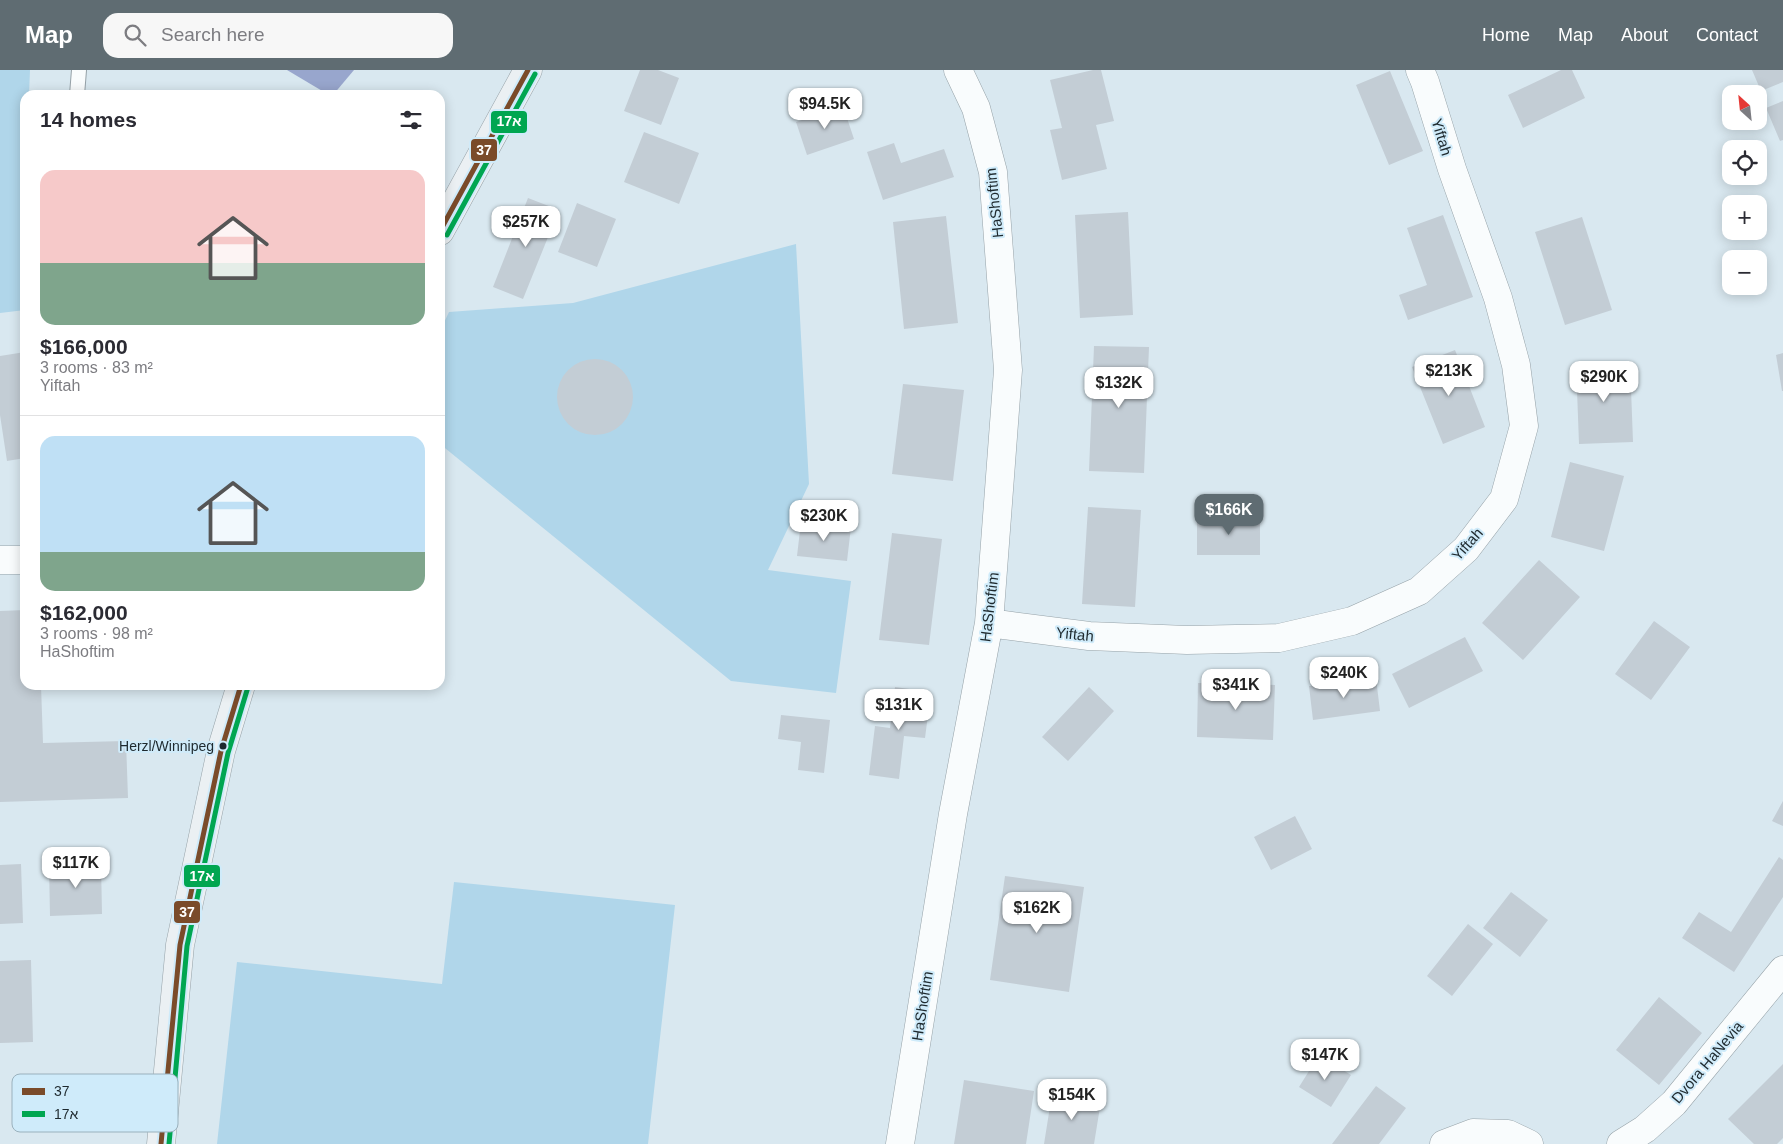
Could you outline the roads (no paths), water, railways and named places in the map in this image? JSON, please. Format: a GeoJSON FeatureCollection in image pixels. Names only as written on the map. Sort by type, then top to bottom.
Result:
{"type":"FeatureCollection","features":[{"type":"Feature","properties":{"kind":"street"},"geometry":{"type":"LineString","coordinates":[[445,221],[528,70]]}},
{"type":"Feature","properties":{"kind":"street","name":"HaShoftim"},"geometry":{"type":"LineString","coordinates":[[900,1144],[953,814],[989,623],[1008,370],[993,172],[976,108],[958,70]]}},
{"type":"Feature","properties":{"kind":"street","name":"Yiftah"},"geometry":{"type":"LineString","coordinates":[[989,623],[1090,636],[1187,640],[1279,638],[1352,621],[1419,591],[1466,549],[1504,499],[1524,426],[1516,365],[1498,298],[1420,70]]}},
{"type":"Feature","properties":{"kind":"street"},"geometry":{"type":"LineString","coordinates":[[0,560],[20,560]]}},
{"type":"Feature","properties":{"kind":"street"},"geometry":{"type":"LineString","coordinates":[[168,1074],[180,946],[221,751],[239,690]]}},
{"type":"Feature","properties":{"kind":"street","name":"Dvora HaNevia"},"geometry":{"type":"LineString","coordinates":[[1621,1144],[1645,1129],[1674,1103],[1783,970]]}},
{"type":"Feature","properties":{"kind":"street"},"geometry":{"type":"LineString","coordinates":[[1444,1144],[1473,1133],[1508,1134],[1529,1144]]}},
{"type":"Feature","properties":{"kind":"lane"},"geometry":{"type":"LineString","coordinates":[[77,90],[79,70]]}},
{"type":"Feature","properties":{"kind":"place","name":"Herzl/Winnipeg"},"geometry":{"type":"Point","coordinates":[223,746]}}]}
